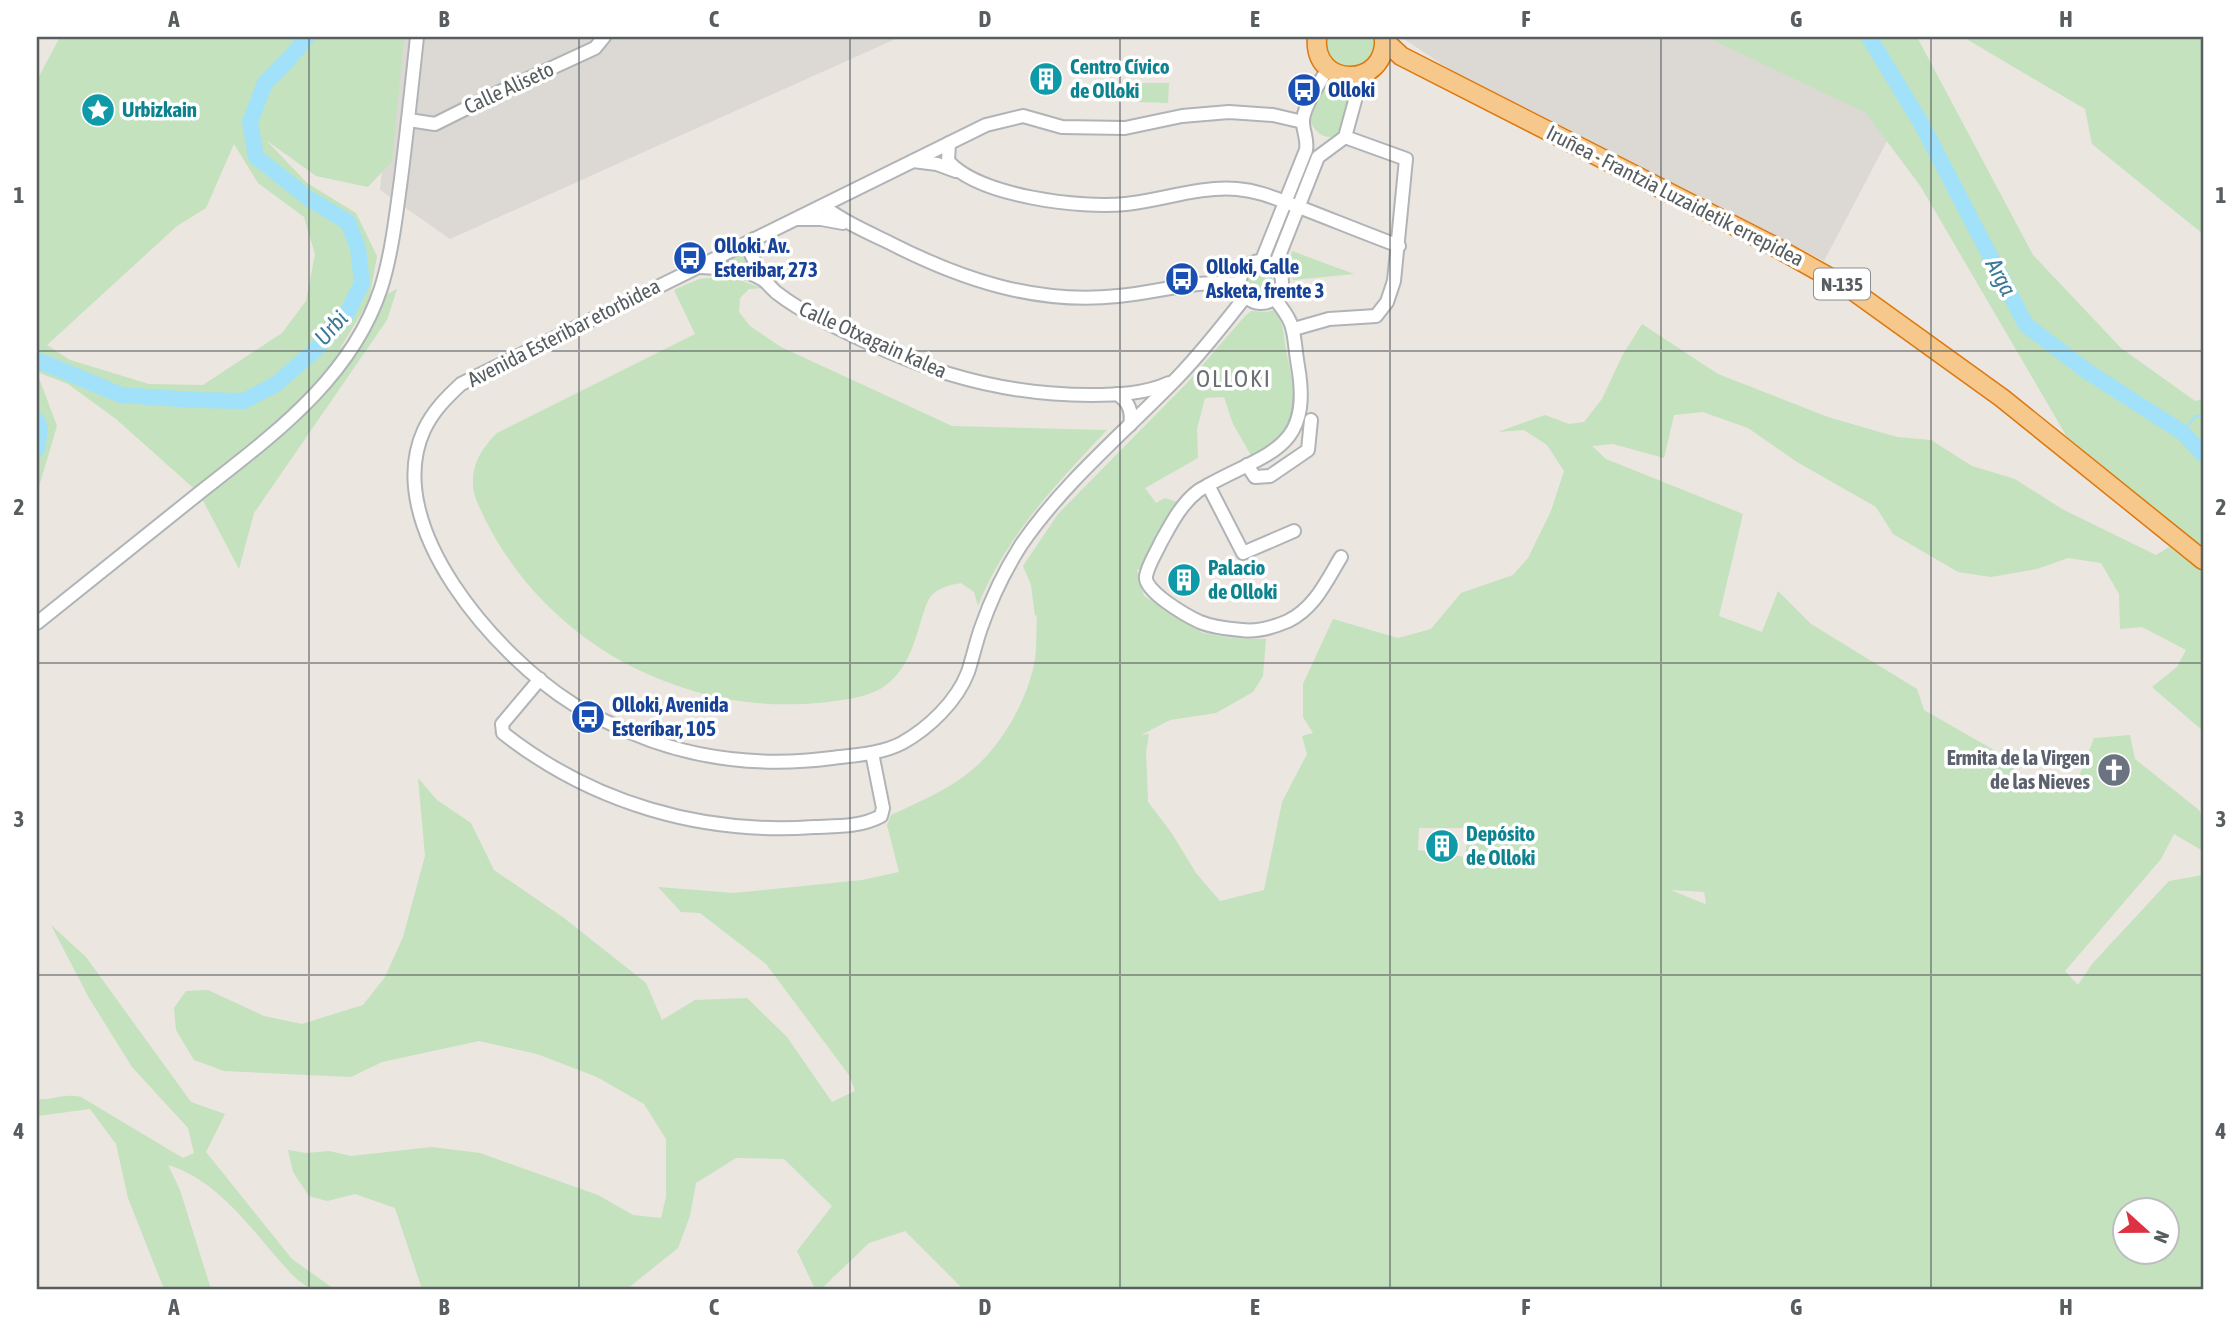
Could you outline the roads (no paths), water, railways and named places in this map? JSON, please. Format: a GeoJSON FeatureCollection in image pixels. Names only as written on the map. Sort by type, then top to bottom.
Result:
{"type":"FeatureCollection","features":[{"type":"Feature","properties":{"kind":"highway"},"geometry":{"type":"LineString","coordinates":[[1315,38],[1321,60],[1328,68],[1344,76],[1362,75],[1378,63]]}},
{"type":"Feature","properties":{"kind":"highway","name":"N-135"},"geometry":{"type":"LineString","coordinates":[[1385,39],[1384,52],[1378,63],[1438,76]]}},
{"type":"Feature","properties":{"kind":"highway","name":"N-135"},"geometry":{"type":"LineString","coordinates":[[1385,39],[1401,56],[1438,76]]}},
{"type":"Feature","properties":{"kind":"highway","name":"Iruñea - Frantzia Luzaidetik errepidea"},"geometry":{"type":"LineString","coordinates":[[1438,76],[1770,244],[1852,290],[2003,398],[2203,560]]}},
{"type":"Feature","properties":{"kind":"street"},"geometry":{"type":"LineString","coordinates":[[37,623],[267,441],[329,379],[362,329],[381,287],[396,221],[417,37]]}},
{"type":"Feature","properties":{"kind":"street","name":"Calle Aliseto"},"geometry":{"type":"LineString","coordinates":[[409,120],[435,124],[595,48],[604,37]]}},
{"type":"Feature","properties":{"kind":"street"},"geometry":{"type":"LineString","coordinates":[[1275,266],[1306,150],[1307,136],[1303,122],[1305,111],[1328,68]]}},
{"type":"Feature","properties":{"kind":"street"},"geometry":{"type":"LineString","coordinates":[[1262,260],[1318,157],[1345,137],[1362,75]]}},
{"type":"Feature","properties":{"kind":"street","name":"Avenida Esteribar etorbidea"},"geometry":{"type":"LineString","coordinates":[[1245,297],[1176,380],[1054,503],[1021,545],[992,600],[967,674],[943,712],[900,744],[872,753],[804,762],[729,760],[635,734],[573,704],[500,643],[473,611],[454,585],[429,540],[416,502],[416,461],[423,432],[438,406],[461,384],[986,125],[1023,116],[1062,127],[1125,128],[1182,116],[1228,111],[1273,115],[1303,122]]}},
{"type":"Feature","properties":{"kind":"street"},"geometry":{"type":"LineString","coordinates":[[1307,136],[1315,144],[1330,147]]}},
{"type":"Feature","properties":{"kind":"street"},"geometry":{"type":"LineString","coordinates":[[1294,329],[1328,319],[1376,316],[1387,302],[1390,292],[1399,246],[1406,159],[1345,137]]}},
{"type":"Feature","properties":{"kind":"street"},"geometry":{"type":"LineString","coordinates":[[949,143],[948,161],[957,171]]}},
{"type":"Feature","properties":{"kind":"street"},"geometry":{"type":"LineString","coordinates":[[912,161],[937,164],[1001,190],[1036,200],[1084,205],[1126,204],[1175,194],[1236,189],[1267,194],[1399,246]]}},
{"type":"Feature","properties":{"kind":"street"},"geometry":{"type":"LineString","coordinates":[[844,195],[840,203],[842,211],[853,226]]}},
{"type":"Feature","properties":{"kind":"street"},"geometry":{"type":"LineString","coordinates":[[823,205],[853,226],[954,273],[987,285],[1029,293],[1076,298],[1108,297],[1205,282],[1239,284]]}},
{"type":"Feature","properties":{"kind":"street"},"geometry":{"type":"LineString","coordinates":[[794,219],[821,219],[853,226]]}},
{"type":"Feature","properties":{"kind":"street"},"geometry":{"type":"LineString","coordinates":[[754,239],[751,254],[763,279]]}},
{"type":"Feature","properties":{"kind":"street"},"geometry":{"type":"LineString","coordinates":[[1262,260],[1275,266],[1279,272],[1281,286],[1274,298],[1263,303],[1245,297],[1239,284],[1240,276],[1248,264],[1262,260]]}},
{"type":"Feature","properties":{"kind":"street","name":"Calle Otxagain kalea"},"geometry":{"type":"LineString","coordinates":[[699,267],[735,270],[763,279],[792,304],[819,319],[938,372],[1016,391],[1065,395],[1116,394],[1141,392],[1176,380]]}},
{"type":"Feature","properties":{"kind":"street"},"geometry":{"type":"LineString","coordinates":[[1274,298],[1290,317],[1294,329],[1302,391],[1302,406],[1296,427],[1278,449],[1208,485],[1181,508],[1146,576],[1146,584],[1152,592],[1200,622],[1244,631],[1266,629],[1289,620],[1312,603],[1341,556]]}},
{"type":"Feature","properties":{"kind":"street"},"geometry":{"type":"LineString","coordinates":[[1116,394],[1122,397],[1130,408],[1130,425]]}},
{"type":"Feature","properties":{"kind":"street"},"geometry":{"type":"LineString","coordinates":[[1247,465],[1255,477],[1270,476],[1308,450],[1311,420]]}},
{"type":"Feature","properties":{"kind":"street"},"geometry":{"type":"LineString","coordinates":[[1208,485],[1243,553],[1294,531]]}},
{"type":"Feature","properties":{"kind":"street"},"geometry":{"type":"LineString","coordinates":[[540,679],[502,724],[503,733],[550,766],[620,800],[705,824],[790,829],[869,822],[881,816],[883,808],[872,753]]}},
{"type":"Feature","properties":{"kind":"waterway","name":"Urbi"},"geometry":{"type":"LineString","coordinates":[[37,360],[121,395],[244,401],[276,384],[313,352],[345,317],[362,283],[358,248],[348,222],[311,200],[256,157],[250,122],[265,83],[307,37]]}},
{"type":"Feature","properties":{"kind":"waterway","name":"Arga"},"geometry":{"type":"LineString","coordinates":[[1869,37],[1921,123],[2026,325],[2088,372],[2182,432],[2203,454]]}},
{"type":"Feature","properties":{"kind":"waterway"},"geometry":{"type":"LineString","coordinates":[[2182,432],[2196,416],[2203,416]]}},
{"type":"Feature","properties":{"kind":"waterway","name":"Urbi"},"geometry":{"type":"LineString","coordinates":[[37,420],[40,429],[37,449]]}},
{"type":"Feature","properties":{"kind":"place","name":"Centro Cívico de Olloki"},"geometry":{"type":"Point","coordinates":[1046,79]}},
{"type":"Feature","properties":{"kind":"place","name":"Olloki"},"geometry":{"type":"Point","coordinates":[1304,90]}},
{"type":"Feature","properties":{"kind":"place","name":"Urbizkain"},"geometry":{"type":"Point","coordinates":[98,110]}},
{"type":"Feature","properties":{"kind":"place","name":"Olloki. Av. Esteribar, 273"},"geometry":{"type":"Point","coordinates":[690,258]}},
{"type":"Feature","properties":{"kind":"place","name":"Olloki, Calle Asketa, frente 3"},"geometry":{"type":"Point","coordinates":[1182,279]}},
{"type":"Feature","properties":{"kind":"place","name":"Palacio de Olloki"},"geometry":{"type":"Point","coordinates":[1184,580]}},
{"type":"Feature","properties":{"kind":"place","name":"Olloki, Avenida Esteríbar, 105"},"geometry":{"type":"Point","coordinates":[588,717]}},
{"type":"Feature","properties":{"kind":"place","name":"Ermita de la Virgen de las Nieves"},"geometry":{"type":"Point","coordinates":[2114,770]}},
{"type":"Feature","properties":{"kind":"place","name":"Depósito de Olloki"},"geometry":{"type":"Point","coordinates":[1442,846]}},
{"type":"Feature","properties":{"kind":"district","name":"OLLOKI"},"geometry":{"type":"Point","coordinates":[1234,379]}}]}
